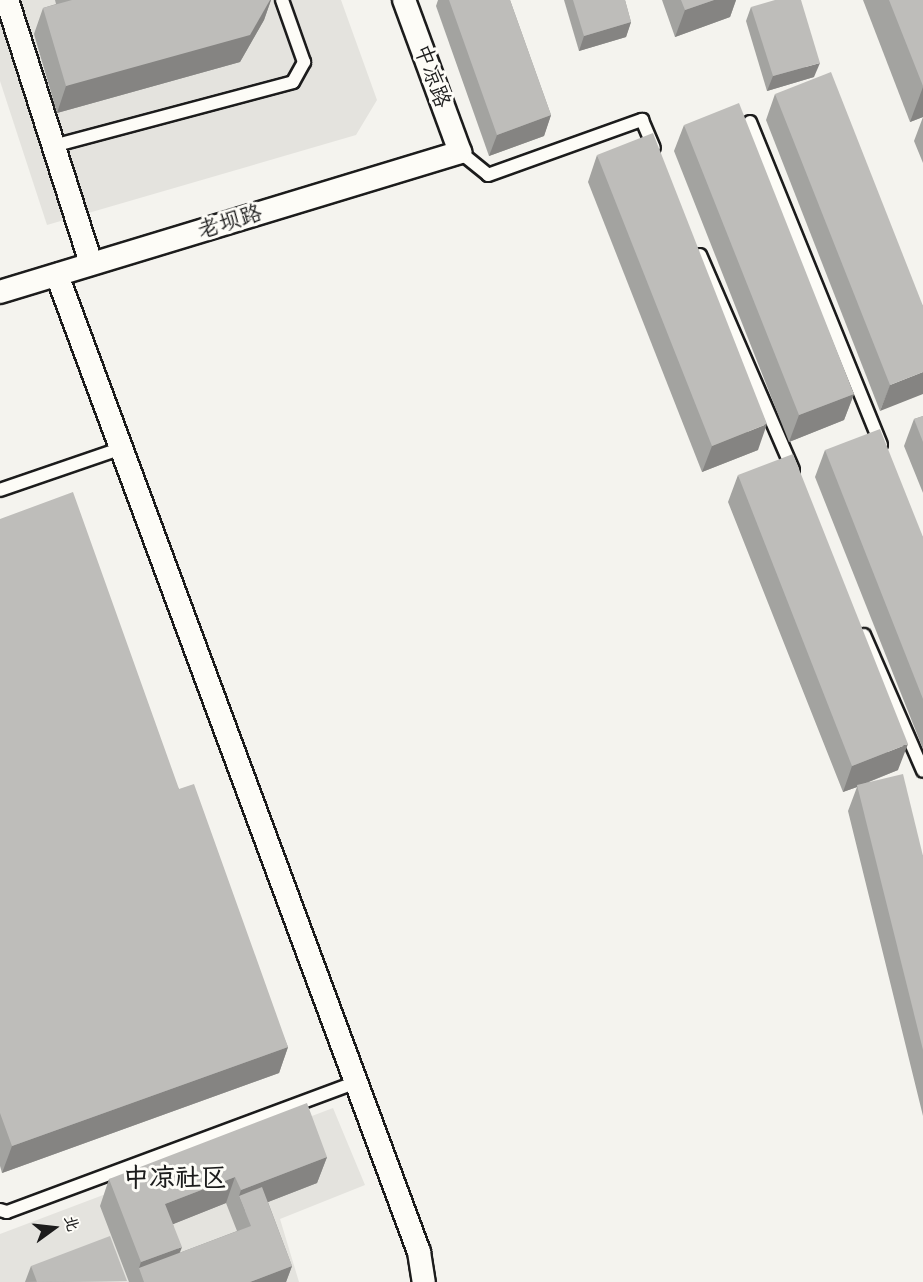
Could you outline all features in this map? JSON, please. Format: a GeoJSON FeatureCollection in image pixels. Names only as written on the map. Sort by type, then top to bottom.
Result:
{"type":"FeatureCollection","features":[{"type":"Feature","properties":{"kind":"street"},"geometry":{"type":"LineString","coordinates":[[7,0],[91,264]]}},
{"type":"Feature","properties":{"kind":"street","name":"中凉路"},"geometry":{"type":"LineString","coordinates":[[404,0],[460,152]]}},
{"type":"Feature","properties":{"kind":"street","name":"老坝路"},"geometry":{"type":"LineString","coordinates":[[0,292],[460,152]]}},
{"type":"Feature","properties":{"kind":"street"},"geometry":{"type":"LineString","coordinates":[[57,275],[419,1252],[424,1282]]}},
{"type":"Feature","properties":{"kind":"lane"},"geometry":{"type":"LineString","coordinates":[[53,146],[293,82],[304,62],[282,0]]}},
{"type":"Feature","properties":{"kind":"lane"},"geometry":{"type":"LineString","coordinates":[[460,152],[488,175],[642,120],[661,164]]}},
{"type":"Feature","properties":{"kind":"lane"},"geometry":{"type":"LineString","coordinates":[[750,122],[888,460]]}},
{"type":"Feature","properties":{"kind":"lane"},"geometry":{"type":"LineString","coordinates":[[694,240],[801,489]]}},
{"type":"Feature","properties":{"kind":"lane"},"geometry":{"type":"LineString","coordinates":[[0,490],[122,448]]}},
{"type":"Feature","properties":{"kind":"lane"},"geometry":{"type":"LineString","coordinates":[[857,620],[923,771]]}},
{"type":"Feature","properties":{"kind":"lane"},"geometry":{"type":"LineString","coordinates":[[0,1210],[7,1212],[356,1082]]}},
{"type":"Feature","properties":{"kind":"shaded area"},"geometry":{"type":"Polygon","coordinates":[[[0,0],[341,0],[377,100],[356,135],[47,225],[0,81],[0,0]]]}},
{"type":"Feature","properties":{"kind":"shaded area"},"geometry":{"type":"Polygon","coordinates":[[[333,1108],[365,1185],[280,1219],[299,1282],[0,1282],[0,1234],[333,1108]]]}},
{"type":"Feature","properties":{"kind":"building"},"geometry":{"type":"Polygon","coordinates":[[[72,0],[270,0],[250,35],[66,86],[43,8],[72,0]]]}},
{"type":"Feature","properties":{"kind":"building"},"geometry":{"type":"Polygon","coordinates":[[[449,0],[510,0],[551,115],[497,135],[449,0]]]}},
{"type":"Feature","properties":{"kind":"building"},"geometry":{"type":"Polygon","coordinates":[[[573,0],[625,0],[631,22],[584,36],[573,0]]]}},
{"type":"Feature","properties":{"kind":"building"},"geometry":{"type":"Polygon","coordinates":[[[681,0],[714,0],[685,10],[681,0]]]}},
{"type":"Feature","properties":{"kind":"building"},"geometry":{"type":"Polygon","coordinates":[[[775,0],[801,0],[820,63],[773,76],[751,7],[775,0]]]}},
{"type":"Feature","properties":{"kind":"building"},"geometry":{"type":"Polygon","coordinates":[[[889,0],[923,0],[923,86],[889,0]]]}},
{"type":"Feature","properties":{"kind":"building"},"geometry":{"type":"Polygon","coordinates":[[[831,72],[923,306],[923,372],[890,385],[775,94],[831,72]]]}},
{"type":"Feature","properties":{"kind":"building"},"geometry":{"type":"Polygon","coordinates":[[[739,103],[854,394],[799,415],[684,125],[739,103]]]}},
{"type":"Feature","properties":{"kind":"building"},"geometry":{"type":"Polygon","coordinates":[[[653,133],[767,424],[712,446],[597,155],[653,133]]]}},
{"type":"Feature","properties":{"kind":"building"},"geometry":{"type":"Polygon","coordinates":[[[923,416],[923,442],[914,419],[923,416]]]}},
{"type":"Feature","properties":{"kind":"building"},"geometry":{"type":"Polygon","coordinates":[[[880,429],[923,537],[923,699],[825,450],[880,429]]]}},
{"type":"Feature","properties":{"kind":"building"},"geometry":{"type":"Polygon","coordinates":[[[793,454],[908,744],[852,766],[738,475],[793,454]]]}},
{"type":"Feature","properties":{"kind":"building"},"geometry":{"type":"Polygon","coordinates":[[[73,492],[179,789],[194,784],[288,1047],[12,1146],[0,1113],[0,519],[73,492]]]}},
{"type":"Feature","properties":{"kind":"building"},"geometry":{"type":"Polygon","coordinates":[[[903,774],[923,856],[923,1050],[857,785],[903,774]]]}},
{"type":"Feature","properties":{"kind":"building"},"geometry":{"type":"Polygon","coordinates":[[[307,1103],[327,1157],[241,1190],[235,1177],[165,1204],[182,1247],[141,1262],[109,1179],[307,1103]]]}},
{"type":"Feature","properties":{"kind":"building"},"geometry":{"type":"Polygon","coordinates":[[[262,1187],[292,1266],[250,1282],[144,1282],[139,1268],[251,1226],[239,1196],[262,1187]]]}},
{"type":"Feature","properties":{"kind":"building"},"geometry":{"type":"Polygon","coordinates":[[[110,1236],[127,1281],[37,1282],[31,1266],[110,1236]]]}},
{"type":"Feature","properties":{"kind":"district","name":"中凉社区"},"geometry":{"type":"Point","coordinates":[175,1179]}}]}
